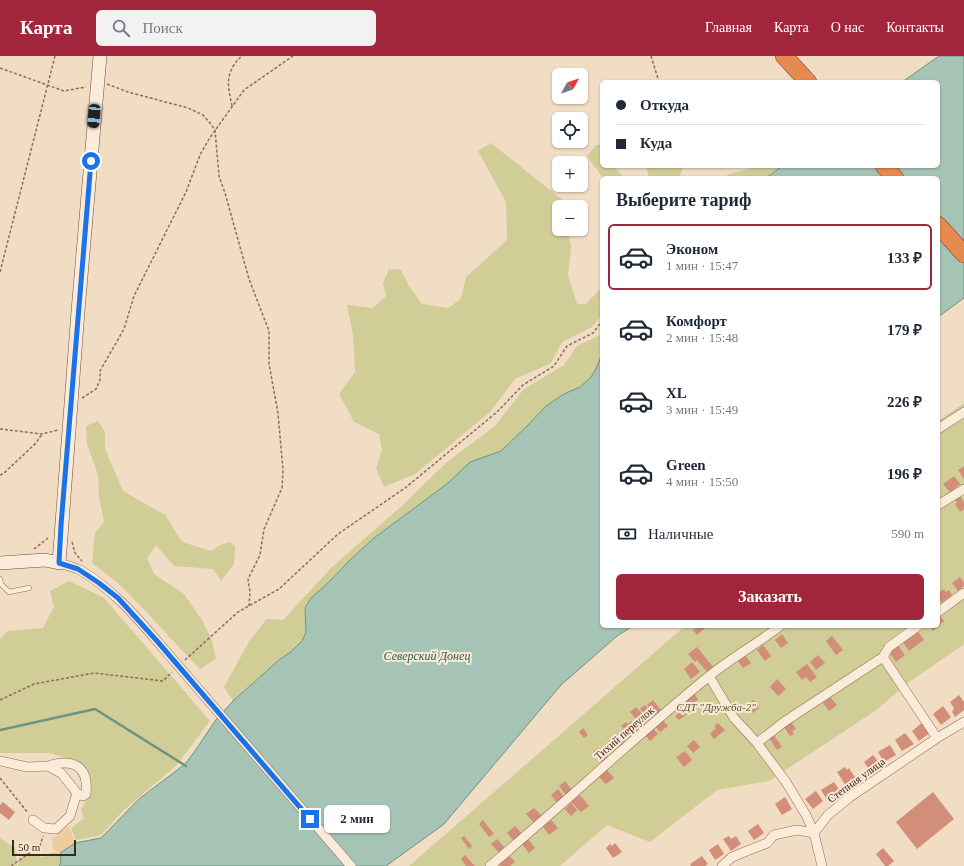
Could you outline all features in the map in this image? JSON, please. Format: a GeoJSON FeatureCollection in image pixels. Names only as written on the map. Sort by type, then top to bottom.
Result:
{"type":"FeatureCollection","features":[{"type":"Feature","properties":{"kind":"highway"},"geometry":{"type":"LineString","coordinates":[[784,56],[806,80]]}},
{"type":"Feature","properties":{"kind":"highway"},"geometry":{"type":"LineString","coordinates":[[886,168],[893,176]]}},
{"type":"Feature","properties":{"kind":"highway"},"geometry":{"type":"LineString","coordinates":[[940,227],[964,254]]}},
{"type":"Feature","properties":{"kind":"street"},"geometry":{"type":"LineString","coordinates":[[59,563],[72,404],[78,303],[100,56]]}},
{"type":"Feature","properties":{"kind":"street"},"geometry":{"type":"LineString","coordinates":[[940,428],[964,412]]}},
{"type":"Feature","properties":{"kind":"street"},"geometry":{"type":"LineString","coordinates":[[940,504],[964,488]]}},
{"type":"Feature","properties":{"kind":"street"},"geometry":{"type":"LineString","coordinates":[[0,563],[45,560],[59,563],[78,569],[118,598],[157,641],[351,866]]}},
{"type":"Feature","properties":{"kind":"street"},"geometry":{"type":"LineString","coordinates":[[940,611],[964,593]]}},
{"type":"Feature","properties":{"kind":"street","name":"Тихий переулок"},"geometry":{"type":"LineString","coordinates":[[490,866],[709,676],[777,628]]}},
{"type":"Feature","properties":{"kind":"street"},"geometry":{"type":"LineString","coordinates":[[757,743],[784,722],[883,657],[889,647],[915,628]]}},
{"type":"Feature","properties":{"kind":"street"},"geometry":{"type":"LineString","coordinates":[[883,657],[937,738]]}},
{"type":"Feature","properties":{"kind":"street"},"geometry":{"type":"LineString","coordinates":[[709,676],[734,718],[757,743],[786,782],[806,815],[814,833],[822,866]]}},
{"type":"Feature","properties":{"kind":"street","name":"Степная улица"},"geometry":{"type":"LineString","coordinates":[[814,833],[828,815],[850,796],[937,738],[964,722]]}},
{"type":"Feature","properties":{"kind":"street"},"geometry":{"type":"LineString","coordinates":[[0,761],[27,767],[48,766],[62,763],[75,764],[86,779],[86,794],[83,796],[77,793],[61,773],[48,766]]}},
{"type":"Feature","properties":{"kind":"street"},"geometry":{"type":"LineString","coordinates":[[33,820],[44,828],[56,829],[70,816],[77,793]]}},
{"type":"Feature","properties":{"kind":"street"},"geometry":{"type":"LineString","coordinates":[[722,866],[732,857],[767,843],[774,835],[797,830],[814,833]]}},
{"type":"Feature","properties":{"kind":"lane"},"geometry":{"type":"LineString","coordinates":[[0,579],[1,584],[8,592],[29,588]]}},
{"type":"Feature","properties":{"kind":"path"},"geometry":{"type":"LineString","coordinates":[[0,272],[55,56]]}},
{"type":"Feature","properties":{"kind":"path"},"geometry":{"type":"LineString","coordinates":[[232,106],[228,80],[230,71],[239,57],[243,56]]}},
{"type":"Feature","properties":{"kind":"path"},"geometry":{"type":"LineString","coordinates":[[72,404],[96,389],[100,380],[100,371],[124,329],[134,296],[186,192],[200,155],[215,130],[244,90],[292,56]]}},
{"type":"Feature","properties":{"kind":"path"},"geometry":{"type":"LineString","coordinates":[[651,56],[658,80]]}},
{"type":"Feature","properties":{"kind":"path"},"geometry":{"type":"LineString","coordinates":[[0,68],[48,86],[64,90],[97,86],[106,83],[128,92],[188,108],[203,115],[215,130],[219,176],[225,192],[249,280],[269,331],[269,364],[278,414],[283,470],[282,488],[264,529],[260,555],[248,579],[250,592],[248,606]]}},
{"type":"Feature","properties":{"kind":"path"},"geometry":{"type":"LineString","coordinates":[[180,665],[238,612],[279,589],[338,534],[405,488],[497,412],[523,385],[554,366],[567,346],[593,333],[600,324]]}},
{"type":"Feature","properties":{"kind":"path"},"geometry":{"type":"LineString","coordinates":[[0,429],[42,434],[70,426]]}},
{"type":"Feature","properties":{"kind":"path"},"geometry":{"type":"LineString","coordinates":[[0,475],[3,474],[36,443],[42,434]]}},
{"type":"Feature","properties":{"kind":"path"},"geometry":{"type":"LineString","coordinates":[[71,541],[75,552],[83,563]]}},
{"type":"Feature","properties":{"kind":"path"},"geometry":{"type":"LineString","coordinates":[[0,700],[34,684],[94,673],[163,681],[174,670]]}},
{"type":"Feature","properties":{"kind":"green space"},"geometry":{"type":"Polygon","coordinates":[[[491,143],[562,200],[552,200],[552,236],[569,236],[571,247],[568,275],[577,304],[586,304],[600,289],[600,317],[592,327],[562,342],[551,363],[515,379],[490,412],[415,474],[384,487],[376,468],[382,450],[379,434],[354,422],[339,394],[355,372],[353,335],[347,305],[373,308],[386,296],[383,283],[389,269],[401,270],[409,286],[422,304],[448,308],[461,299],[466,277],[507,240],[506,202],[478,151],[491,143]]]}},
{"type":"Feature","properties":{"kind":"green space"},"geometry":{"type":"Polygon","coordinates":[[[600,144],[600,168],[616,168],[622,176],[602,176],[587,156],[596,145],[600,144]]]}},
{"type":"Feature","properties":{"kind":"green space"},"geometry":{"type":"Polygon","coordinates":[[[646,168],[683,168],[680,176],[648,176],[646,168]]]}},
{"type":"Feature","properties":{"kind":"green space"},"geometry":{"type":"Polygon","coordinates":[[[751,168],[779,168],[769,176],[726,176],[731,173],[751,168]]]}},
{"type":"Feature","properties":{"kind":"green space"},"geometry":{"type":"Polygon","coordinates":[[[600,335],[600,359],[591,377],[580,387],[564,394],[546,406],[501,451],[471,462],[448,483],[374,538],[329,582],[305,618],[306,632],[302,641],[233,701],[224,687],[250,640],[267,619],[283,620],[331,568],[404,504],[447,462],[495,426],[523,390],[564,365],[577,346],[600,335]]]}},
{"type":"Feature","properties":{"kind":"green space","name":"СДТ \"Дружба-2\""},"geometry":{"type":"Polygon","coordinates":[[[964,403],[964,644],[908,683],[875,711],[769,781],[717,790],[650,842],[607,825],[560,866],[409,866],[683,628],[940,628],[940,420],[964,403]]]}},
{"type":"Feature","properties":{"kind":"green space"},"geometry":{"type":"Polygon","coordinates":[[[98,421],[105,432],[105,449],[123,491],[165,515],[182,542],[211,551],[220,545],[230,542],[235,546],[234,564],[221,581],[213,569],[174,566],[156,545],[147,558],[154,574],[184,594],[202,620],[212,641],[216,659],[200,669],[126,591],[92,563],[95,533],[104,522],[99,496],[98,475],[87,444],[86,426],[98,421]]]}},
{"type":"Feature","properties":{"kind":"green space"},"geometry":{"type":"Polygon","coordinates":[[[69,581],[104,598],[210,721],[177,765],[123,811],[101,835],[76,840],[71,828],[84,818],[81,810],[91,793],[81,763],[50,753],[0,753],[0,639],[8,631],[43,628],[54,607],[50,591],[69,581]]]}},
{"type":"Feature","properties":{"kind":"green space"},"geometry":{"type":"Polygon","coordinates":[[[0,838],[15,848],[17,866],[0,866],[0,838]]]}},
{"type":"Feature","properties":{"kind":"green space"},"geometry":{"type":"Polygon","coordinates":[[[54,852],[59,854],[61,863],[59,866],[18,866],[19,858],[34,855],[43,857],[54,852]]]}},
{"type":"Feature","properties":{"kind":"sand"},"geometry":{"type":"Polygon","coordinates":[[[69,826],[75,843],[60,853],[56,852],[52,847],[53,843],[51,839],[69,826]]]}},
{"type":"Feature","properties":{"kind":"water"},"geometry":{"type":"Polygon","coordinates":[[[939,56],[964,56],[964,298],[940,316],[940,176],[769,176],[779,168],[940,168],[940,80],[905,80],[939,56]]]}},
{"type":"Feature","properties":{"kind":"water","name":"Северский Донец"},"geometry":{"type":"Polygon","coordinates":[[[600,359],[600,628],[630,628],[617,636],[561,685],[444,824],[386,866],[59,866],[61,863],[60,853],[75,843],[101,838],[139,799],[185,764],[215,721],[233,701],[302,641],[306,632],[305,608],[311,598],[349,561],[374,538],[448,483],[470,462],[501,451],[546,406],[564,394],[580,387],[591,377],[600,359]]]}},
{"type":"Feature","properties":{"kind":"building"},"geometry":{"type":"Polygon","coordinates":[[[964,466],[964,479],[958,470],[964,466]]]}},
{"type":"Feature","properties":{"kind":"building"},"geometry":{"type":"Polygon","coordinates":[[[954,476],[960,484],[950,492],[943,484],[954,476]]]}},
{"type":"Feature","properties":{"kind":"building"},"geometry":{"type":"Polygon","coordinates":[[[960,496],[964,502],[964,509],[960,512],[955,504],[957,502],[955,500],[960,496]]]}},
{"type":"Feature","properties":{"kind":"building"},"geometry":{"type":"Polygon","coordinates":[[[960,577],[964,582],[964,586],[958,591],[952,583],[960,577]]]}},
{"type":"Feature","properties":{"kind":"building"},"geometry":{"type":"Polygon","coordinates":[[[944,589],[946,592],[949,590],[952,595],[942,603],[940,600],[940,592],[944,589]]]}},
{"type":"Feature","properties":{"kind":"building"},"geometry":{"type":"Polygon","coordinates":[[[940,616],[944,621],[940,625],[940,616]]]}},
{"type":"Feature","properties":{"kind":"building"},"geometry":{"type":"Polygon","coordinates":[[[696,628],[705,628],[697,635],[693,630],[696,628]]]}},
{"type":"Feature","properties":{"kind":"building"},"geometry":{"type":"Polygon","coordinates":[[[917,630],[924,640],[909,651],[902,641],[917,630]]]}},
{"type":"Feature","properties":{"kind":"building"},"geometry":{"type":"Polygon","coordinates":[[[782,634],[788,643],[781,648],[775,640],[782,634]]]}},
{"type":"Feature","properties":{"kind":"building"},"geometry":{"type":"Polygon","coordinates":[[[832,636],[843,650],[836,655],[826,641],[832,636]]]}},
{"type":"Feature","properties":{"kind":"building"},"geometry":{"type":"Polygon","coordinates":[[[763,645],[771,656],[765,661],[757,650],[763,645]]]}},
{"type":"Feature","properties":{"kind":"building"},"geometry":{"type":"Polygon","coordinates":[[[898,645],[905,655],[896,662],[889,652],[898,645]]]}},
{"type":"Feature","properties":{"kind":"building"},"geometry":{"type":"Polygon","coordinates":[[[697,647],[713,667],[707,672],[697,660],[695,662],[688,654],[697,647]]]}},
{"type":"Feature","properties":{"kind":"building"},"geometry":{"type":"Polygon","coordinates":[[[818,655],[825,663],[816,670],[810,662],[818,655]]]}},
{"type":"Feature","properties":{"kind":"building"},"geometry":{"type":"Polygon","coordinates":[[[746,656],[751,663],[743,668],[738,661],[746,656]]]}},
{"type":"Feature","properties":{"kind":"building"},"geometry":{"type":"Polygon","coordinates":[[[692,662],[700,672],[691,679],[684,669],[692,662]]]}},
{"type":"Feature","properties":{"kind":"building"},"geometry":{"type":"Polygon","coordinates":[[[807,664],[817,677],[810,682],[806,677],[802,680],[796,672],[807,664]]]}},
{"type":"Feature","properties":{"kind":"building"},"geometry":{"type":"Polygon","coordinates":[[[777,679],[786,689],[778,696],[770,687],[777,679]]]}},
{"type":"Feature","properties":{"kind":"building"},"geometry":{"type":"Polygon","coordinates":[[[694,693],[698,700],[693,703],[696,707],[690,711],[683,702],[694,693]]]}},
{"type":"Feature","properties":{"kind":"building"},"geometry":{"type":"Polygon","coordinates":[[[959,695],[964,702],[964,710],[955,717],[952,712],[954,708],[950,702],[959,695]]]}},
{"type":"Feature","properties":{"kind":"building"},"geometry":{"type":"Polygon","coordinates":[[[830,697],[837,705],[829,711],[823,703],[830,697]]]}},
{"type":"Feature","properties":{"kind":"building"},"geometry":{"type":"Polygon","coordinates":[[[653,700],[661,710],[655,715],[647,705],[653,700]]]}},
{"type":"Feature","properties":{"kind":"building"},"geometry":{"type":"Polygon","coordinates":[[[754,700],[759,708],[753,713],[747,704],[754,700]]]}},
{"type":"Feature","properties":{"kind":"building"},"geometry":{"type":"Polygon","coordinates":[[[680,704],[687,714],[679,720],[675,716],[679,713],[675,708],[680,704]]]}},
{"type":"Feature","properties":{"kind":"building"},"geometry":{"type":"Polygon","coordinates":[[[645,705],[654,715],[649,719],[640,709],[645,705]]]}},
{"type":"Feature","properties":{"kind":"building"},"geometry":{"type":"Polygon","coordinates":[[[943,706],[951,717],[941,725],[933,714],[943,706]]]}},
{"type":"Feature","properties":{"kind":"building"},"geometry":{"type":"Polygon","coordinates":[[[636,707],[648,720],[642,726],[630,712],[636,707]]]}},
{"type":"Feature","properties":{"kind":"building"},"geometry":{"type":"Polygon","coordinates":[[[662,719],[668,726],[660,732],[655,726],[662,719]]]}},
{"type":"Feature","properties":{"kind":"building"},"geometry":{"type":"Polygon","coordinates":[[[631,721],[638,729],[630,736],[621,726],[626,722],[628,724],[631,721]]]}},
{"type":"Feature","properties":{"kind":"building"},"geometry":{"type":"Polygon","coordinates":[[[791,722],[796,729],[792,731],[794,734],[790,736],[784,727],[791,722]]]}},
{"type":"Feature","properties":{"kind":"building"},"geometry":{"type":"Polygon","coordinates":[[[923,722],[931,732],[919,741],[912,731],[923,722]]]}},
{"type":"Feature","properties":{"kind":"building"},"geometry":{"type":"Polygon","coordinates":[[[718,723],[725,730],[714,739],[710,734],[716,728],[714,726],[718,723]]]}},
{"type":"Feature","properties":{"kind":"building"},"geometry":{"type":"Polygon","coordinates":[[[583,728],[588,735],[584,738],[579,732],[583,728]]]}},
{"type":"Feature","properties":{"kind":"building"},"geometry":{"type":"Polygon","coordinates":[[[653,728],[658,734],[650,741],[644,734],[653,728]]]}},
{"type":"Feature","properties":{"kind":"building"},"geometry":{"type":"Polygon","coordinates":[[[619,733],[626,742],[619,748],[612,739],[619,733]]]}},
{"type":"Feature","properties":{"kind":"building"},"geometry":{"type":"Polygon","coordinates":[[[905,733],[914,744],[902,751],[895,740],[905,733]]]}},
{"type":"Feature","properties":{"kind":"building"},"geometry":{"type":"Polygon","coordinates":[[[774,735],[782,747],[777,750],[769,738],[774,735]]]}},
{"type":"Feature","properties":{"kind":"building"},"geometry":{"type":"Polygon","coordinates":[[[694,740],[700,747],[693,753],[687,746],[694,740]]]}},
{"type":"Feature","properties":{"kind":"building"},"geometry":{"type":"Polygon","coordinates":[[[890,745],[896,755],[884,762],[878,752],[890,745]]]}},
{"type":"Feature","properties":{"kind":"building"},"geometry":{"type":"Polygon","coordinates":[[[598,748],[601,752],[604,750],[609,757],[602,763],[593,752],[598,748]]]}},
{"type":"Feature","properties":{"kind":"building"},"geometry":{"type":"Polygon","coordinates":[[[685,751],[692,760],[684,767],[676,757],[685,751]]]}},
{"type":"Feature","properties":{"kind":"building"},"geometry":{"type":"Polygon","coordinates":[[[873,755],[881,765],[871,772],[864,762],[873,755]]]}},
{"type":"Feature","properties":{"kind":"building"},"geometry":{"type":"Polygon","coordinates":[[[845,767],[847,770],[849,768],[858,782],[854,785],[852,782],[846,786],[837,772],[845,767]]]}},
{"type":"Feature","properties":{"kind":"building"},"geometry":{"type":"Polygon","coordinates":[[[607,770],[614,778],[606,784],[599,777],[607,770]]]}},
{"type":"Feature","properties":{"kind":"building"},"geometry":{"type":"Polygon","coordinates":[[[565,781],[572,790],[566,795],[559,786],[565,781]]]}},
{"type":"Feature","properties":{"kind":"building"},"geometry":{"type":"Polygon","coordinates":[[[834,782],[840,791],[832,796],[834,800],[829,803],[821,790],[834,782]]]}},
{"type":"Feature","properties":{"kind":"building"},"geometry":{"type":"Polygon","coordinates":[[[558,789],[564,797],[557,803],[551,795],[558,789]]]}},
{"type":"Feature","properties":{"kind":"building"},"geometry":{"type":"Polygon","coordinates":[[[816,791],[823,801],[813,809],[805,799],[816,791]]]}},
{"type":"Feature","properties":{"kind":"building"},"geometry":{"type":"Polygon","coordinates":[[[933,792],[954,819],[917,849],[896,822],[933,792]]]}},
{"type":"Feature","properties":{"kind":"building"},"geometry":{"type":"Polygon","coordinates":[[[580,795],[589,806],[581,812],[571,802],[580,795]]]}},
{"type":"Feature","properties":{"kind":"building"},"geometry":{"type":"Polygon","coordinates":[[[785,797],[792,809],[782,815],[775,804],[785,797]]]}},
{"type":"Feature","properties":{"kind":"building"},"geometry":{"type":"Polygon","coordinates":[[[3,802],[15,812],[9,820],[0,813],[0,805],[3,802]]]}},
{"type":"Feature","properties":{"kind":"building"},"geometry":{"type":"Polygon","coordinates":[[[571,803],[577,810],[571,816],[565,809],[571,803]]]}},
{"type":"Feature","properties":{"kind":"building"},"geometry":{"type":"Polygon","coordinates":[[[534,808],[542,816],[534,823],[526,814],[534,808]]]}},
{"type":"Feature","properties":{"kind":"building"},"geometry":{"type":"Polygon","coordinates":[[[483,820],[494,834],[489,837],[479,824],[483,820]]]}},
{"type":"Feature","properties":{"kind":"building"},"geometry":{"type":"Polygon","coordinates":[[[551,820],[558,828],[549,835],[543,827],[551,820]]]}},
{"type":"Feature","properties":{"kind":"building"},"geometry":{"type":"Polygon","coordinates":[[[758,824],[764,833],[754,840],[748,831],[758,824]]]}},
{"type":"Feature","properties":{"kind":"building"},"geometry":{"type":"Polygon","coordinates":[[[515,826],[522,834],[514,841],[507,833],[515,826]]]}},
{"type":"Feature","properties":{"kind":"building"},"geometry":{"type":"Polygon","coordinates":[[[464,836],[472,846],[469,849],[461,838],[464,836]]]}},
{"type":"Feature","properties":{"kind":"building"},"geometry":{"type":"Polygon","coordinates":[[[729,836],[731,839],[736,836],[741,844],[731,851],[723,839],[729,836]]]}},
{"type":"Feature","properties":{"kind":"building"},"geometry":{"type":"Polygon","coordinates":[[[497,839],[505,848],[499,853],[491,844],[497,839]]]}},
{"type":"Feature","properties":{"kind":"building"},"geometry":{"type":"Polygon","coordinates":[[[528,839],[535,848],[529,853],[522,844],[528,839]]]}},
{"type":"Feature","properties":{"kind":"building"},"geometry":{"type":"Polygon","coordinates":[[[615,843],[622,852],[613,858],[606,848],[610,844],[612,846],[615,843]]]}},
{"type":"Feature","properties":{"kind":"building"},"geometry":{"type":"Polygon","coordinates":[[[718,844],[724,854],[715,860],[709,850],[718,844]]]}},
{"type":"Feature","properties":{"kind":"building"},"geometry":{"type":"Polygon","coordinates":[[[883,848],[894,861],[888,866],[885,866],[876,854],[883,848]]]}},
{"type":"Feature","properties":{"kind":"building"},"geometry":{"type":"Polygon","coordinates":[[[508,854],[515,862],[510,866],[501,866],[498,862],[508,854]]]}},
{"type":"Feature","properties":{"kind":"building"},"geometry":{"type":"Polygon","coordinates":[[[465,855],[475,866],[466,866],[461,859],[465,855]]]}},
{"type":"Feature","properties":{"kind":"building"},"geometry":{"type":"Polygon","coordinates":[[[702,856],[708,864],[705,866],[691,866],[690,864],[702,856]]]}},
{"type":"Feature","properties":{"kind":"waterway"},"geometry":{"type":"LineString","coordinates":[[0,730],[95,709],[186,766]]}},
{"type":"Feature","properties":{"kind":"route"},"geometry":{"type":"LineString","coordinates":[[91,161],[59,563],[78,569],[118,598],[157,641],[310,819]]}}]}
